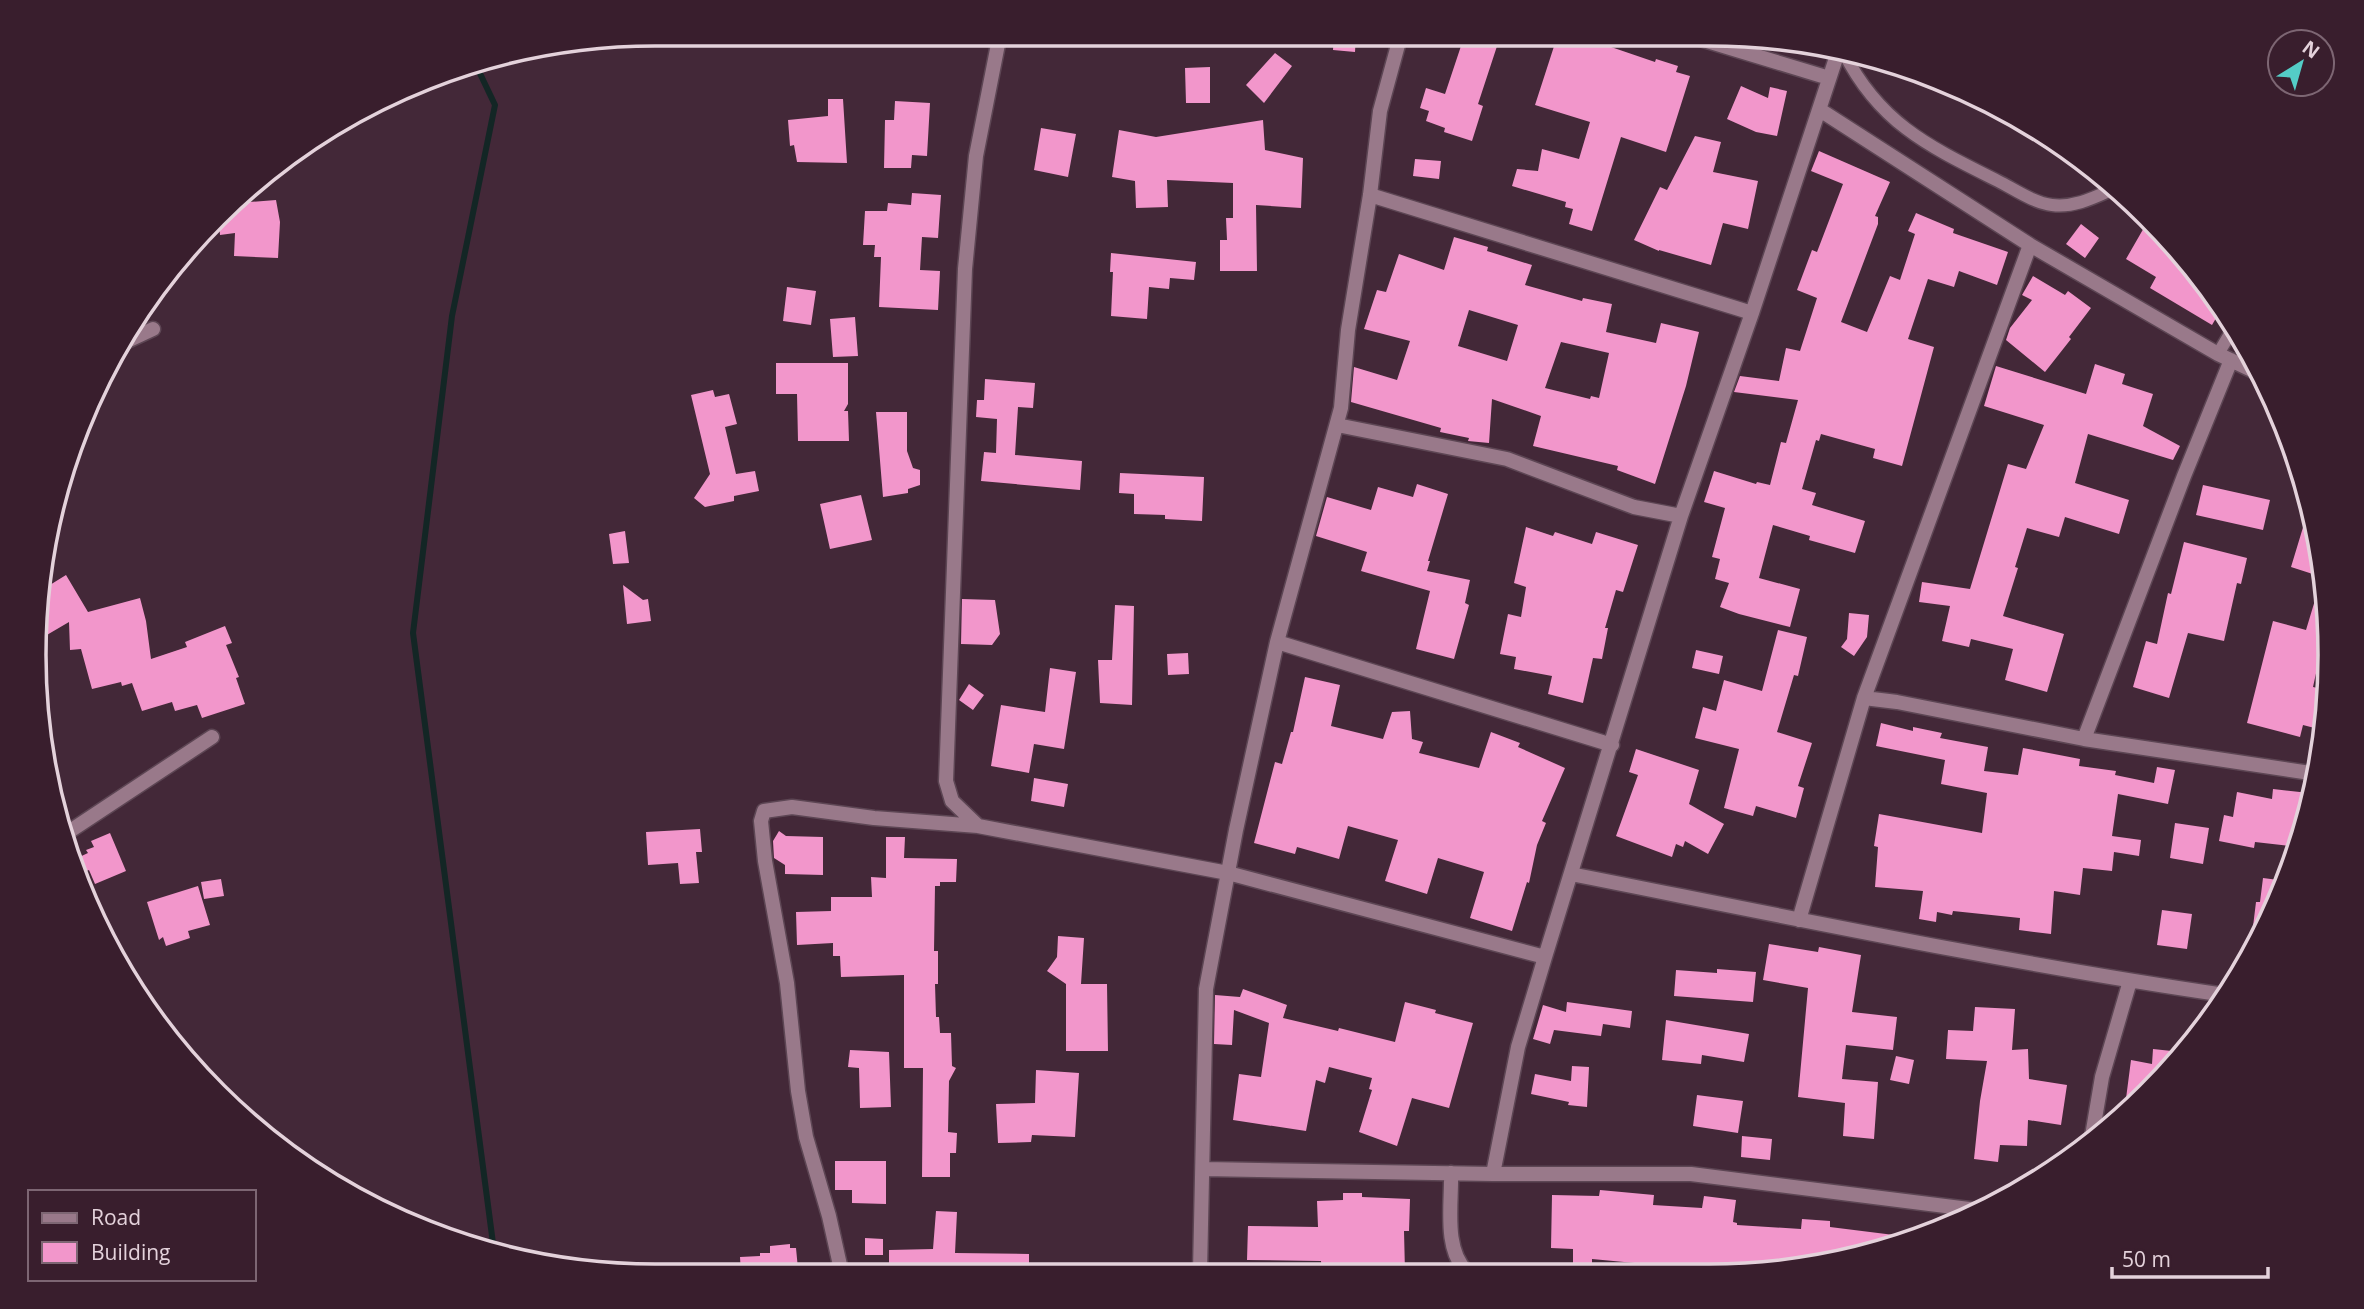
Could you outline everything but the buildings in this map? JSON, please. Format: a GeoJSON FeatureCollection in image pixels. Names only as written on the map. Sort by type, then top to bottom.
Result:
{"type":"FeatureCollection","features":[{"type":"Feature","properties":{"kind":"street"},"geometry":{"type":"LineString","coordinates":[[978,825],[952,801],[946,781],[965,269],[976,156],[998,46]]}},
{"type":"Feature","properties":{"kind":"street"},"geometry":{"type":"LineString","coordinates":[[1200,1264],[1206,989],[1276,642],[1341,408],[1348,330],[1370,195],[1380,111],[1398,46]]}},
{"type":"Feature","properties":{"kind":"street"},"geometry":{"type":"LineString","coordinates":[[1725,46],[1829,78]]}},
{"type":"Feature","properties":{"kind":"street"},"geometry":{"type":"LineString","coordinates":[[1493,1174],[1518,1047],[1545,957],[1681,516],[1752,313],[1836,59]]}},
{"type":"Feature","properties":{"kind":"street"},"geometry":{"type":"LineString","coordinates":[[1820,110],[2030,245],[2246,367]]}},
{"type":"Feature","properties":{"kind":"street"},"geometry":{"type":"LineString","coordinates":[[1370,195],[1752,313]]}},
{"type":"Feature","properties":{"kind":"street"},"geometry":{"type":"LineString","coordinates":[[1799,920],[1864,698],[2030,245]]}},
{"type":"Feature","properties":{"kind":"street"},"geometry":{"type":"LineString","coordinates":[[135,338],[153,330]]}},
{"type":"Feature","properties":{"kind":"street"},"geometry":{"type":"LineString","coordinates":[[2084,739],[2184,476],[2225,357]]}},
{"type":"Feature","properties":{"kind":"street"},"geometry":{"type":"LineString","coordinates":[[1337,425],[1507,459],[1634,507],[1681,516]]}},
{"type":"Feature","properties":{"kind":"street"},"geometry":{"type":"LineString","coordinates":[[1276,642],[1612,745]]}},
{"type":"Feature","properties":{"kind":"street"},"geometry":{"type":"LineString","coordinates":[[1864,698],[1897,702],[2084,739],[2307,773]]}},
{"type":"Feature","properties":{"kind":"street"},"geometry":{"type":"LineString","coordinates":[[71,829],[212,737]]}},
{"type":"Feature","properties":{"kind":"street"},"geometry":{"type":"LineString","coordinates":[[840,1264],[806,1137],[797,1091],[787,983],[765,861],[761,815],[764,811],[792,807],[874,818],[978,825],[1228,873],[1545,957]]}},
{"type":"Feature","properties":{"kind":"street"},"geometry":{"type":"LineString","coordinates":[[1571,874],[1799,920],[2130,981],[2216,994]]}},
{"type":"Feature","properties":{"kind":"street"},"geometry":{"type":"LineString","coordinates":[[2094,1127],[2102,1077],[2130,981]]}},
{"type":"Feature","properties":{"kind":"street"},"geometry":{"type":"LineString","coordinates":[[1204,1169],[1691,1174],[1963,1208]]}},
{"type":"Feature","properties":{"kind":"street"},"geometry":{"type":"LineString","coordinates":[[1451,1173],[1452,1239],[1460,1264]]}},
{"type":"Feature","properties":{"kind":"lane"},"geometry":{"type":"LineString","coordinates":[[1848,62],[1882,107],[1905,130],[1934,148],[2024,194],[2049,205],[2064,206],[2080,204],[2106,193]]}},
{"type":"Feature","properties":{"kind":"lane"},"geometry":{"type":"LineString","coordinates":[[2225,357],[2230,339]]}},
{"type":"Feature","properties":{"kind":"waterway"},"geometry":{"type":"LineString","coordinates":[[479,72],[495,105],[452,316],[413,633],[493,1242]]}}]}
